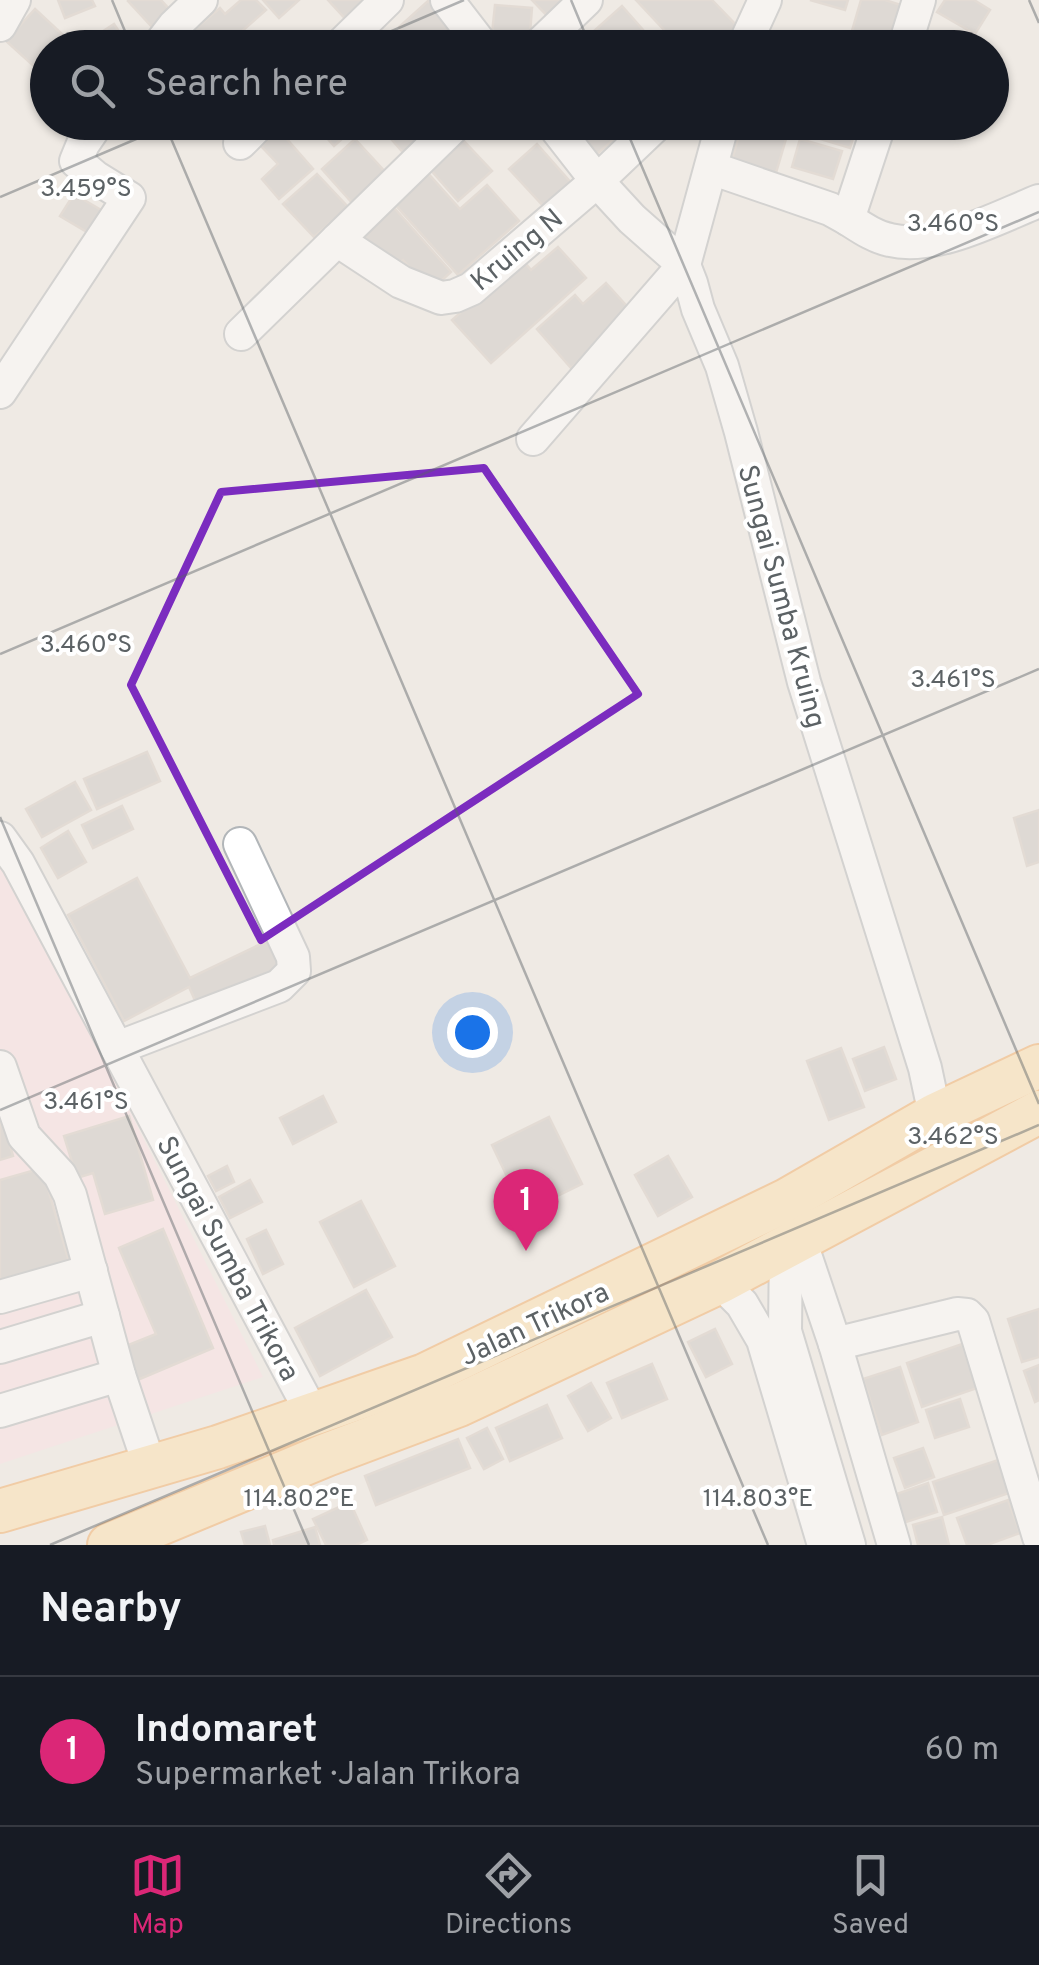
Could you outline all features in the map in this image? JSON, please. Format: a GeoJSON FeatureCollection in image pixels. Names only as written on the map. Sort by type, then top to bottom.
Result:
{"type":"FeatureCollection","features":[{"type":"Feature","properties":{"kind":"main road","name":"Jalan Trikora"},"geometry":{"type":"LineString","coordinates":[[0,1511],[313,1416],[425,1374],[720,1234],[936,1114],[1039,1066]]}},
{"type":"Feature","properties":{"kind":"main road","name":"Jalan Trikora"},"geometry":{"type":"LineString","coordinates":[[108,1545],[458,1405],[720,1282],[1039,1112]]}},
{"type":"Feature","properties":{"kind":"street"},"geometry":{"type":"LineString","coordinates":[[0,26],[14,0]]}},
{"type":"Feature","properties":{"kind":"street"},"geometry":{"type":"LineString","coordinates":[[172,30],[201,0]]}},
{"type":"Feature","properties":{"kind":"street"},"geometry":{"type":"LineString","coordinates":[[356,30],[387,0]]}},
{"type":"Feature","properties":{"kind":"street"},"geometry":{"type":"LineString","coordinates":[[446,0],[470,30]]}},
{"type":"Feature","properties":{"kind":"street"},"geometry":{"type":"LineString","coordinates":[[555,30],[586,0]]}},
{"type":"Feature","properties":{"kind":"street"},"geometry":{"type":"LineString","coordinates":[[910,30],[920,0]]}},
{"type":"Feature","properties":{"kind":"street"},"geometry":{"type":"LineString","coordinates":[[0,392],[128,198],[76,161],[86,140]]}},
{"type":"Feature","properties":{"kind":"street"},"geometry":{"type":"LineString","coordinates":[[241,334],[440,140]]}},
{"type":"Feature","properties":{"kind":"street","name":"Sungai Sumba Kruing"},"geometry":{"type":"LineString","coordinates":[[565,140],[632,218],[684,265],[722,366],[796,654],[936,1114]]}},
{"type":"Feature","properties":{"kind":"street"},"geometry":{"type":"LineString","coordinates":[[597,181],[640,140]]}},
{"type":"Feature","properties":{"kind":"street"},"geometry":{"type":"LineString","coordinates":[[533,439],[684,265],[718,140]]}},
{"type":"Feature","properties":{"kind":"street"},"geometry":{"type":"LineString","coordinates":[[848,220],[874,140]]}},
{"type":"Feature","properties":{"kind":"street"},"geometry":{"type":"LineString","coordinates":[[711,168],[830,209],[867,232],[903,243],[926,242],[966,230],[1039,200]]}},
{"type":"Feature","properties":{"kind":"street","name":"Kruing N"},"geometry":{"type":"LineString","coordinates":[[338,240],[401,282],[441,298],[456,296],[471,289],[597,181]]}},
{"type":"Feature","properties":{"kind":"street","name":"Sungai Sumba Trikora"},"geometry":{"type":"LineString","coordinates":[[0,838],[18,863],[313,1416]]}},
{"type":"Feature","properties":{"kind":"street"},"geometry":{"type":"LineString","coordinates":[[117,1048],[279,986],[294,971],[293,956],[240,844]]}},
{"type":"Feature","properties":{"kind":"street"},"geometry":{"type":"LineString","coordinates":[[0,1067],[24,1136],[60,1174],[70,1196],[119,1375],[150,1467]]}},
{"type":"Feature","properties":{"kind":"street"},"geometry":{"type":"LineString","coordinates":[[793,1243],[774,1335],[824,1545]]}},
{"type":"Feature","properties":{"kind":"street"},"geometry":{"type":"LineString","coordinates":[[793,1243],[836,1344],[894,1545]]}},
{"type":"Feature","properties":{"kind":"street"},"geometry":{"type":"LineString","coordinates":[[0,1297],[90,1272]]}},
{"type":"Feature","properties":{"kind":"street"},"geometry":{"type":"LineString","coordinates":[[720,1282],[774,1335],[850,1545]]}},
{"type":"Feature","properties":{"kind":"street"},"geometry":{"type":"LineString","coordinates":[[836,1344],[957,1314],[967,1315],[973,1321],[1039,1537]]}},
{"type":"Feature","properties":{"kind":"street"},"geometry":{"type":"LineString","coordinates":[[0,1347],[103,1316]]}},
{"type":"Feature","properties":{"kind":"street"},"geometry":{"type":"LineString","coordinates":[[0,1410],[119,1375]]}},
{"type":"Feature","properties":{"kind":"highlighted area"},"geometry":{"type":"Polygon","coordinates":[[[484,468],[638,694],[261,940],[131,685],[221,492],[484,468]]]}},
{"type":"Feature","properties":{"kind":"shaded area"},"geometry":{"type":"Polygon","coordinates":[[[0,856],[263,1377],[0,1464],[0,856]]]}},
{"type":"Feature","properties":{"kind":"building"},"geometry":{"type":"Polygon","coordinates":[[[58,0],[92,0],[95,6],[65,18],[58,0]]]}},
{"type":"Feature","properties":{"kind":"building"},"geometry":{"type":"Polygon","coordinates":[[[129,0],[161,0],[170,10],[152,27],[129,0]]]}},
{"type":"Feature","properties":{"kind":"building"},"geometry":{"type":"Polygon","coordinates":[[[241,0],[256,0],[266,10],[243,30],[194,30],[220,8],[225,14],[241,0]]]}},
{"type":"Feature","properties":{"kind":"building"},"geometry":{"type":"Polygon","coordinates":[[[263,0],[299,0],[279,18],[263,0]]]}},
{"type":"Feature","properties":{"kind":"building"},"geometry":{"type":"Polygon","coordinates":[[[328,0],[377,0],[350,24],[328,0]]]}},
{"type":"Feature","properties":{"kind":"building"},"geometry":{"type":"Polygon","coordinates":[[[532,0],[579,0],[554,23],[532,0]]]}},
{"type":"Feature","properties":{"kind":"building"},"geometry":{"type":"Polygon","coordinates":[[[636,0],[712,0],[739,28],[737,30],[664,30],[636,0]]]}},
{"type":"Feature","properties":{"kind":"building"},"geometry":{"type":"Polygon","coordinates":[[[810,0],[848,0],[845,10],[810,0]]]}},
{"type":"Feature","properties":{"kind":"building"},"geometry":{"type":"Polygon","coordinates":[[[861,0],[901,5],[893,30],[852,30],[861,0]]]}},
{"type":"Feature","properties":{"kind":"building"},"geometry":{"type":"Polygon","coordinates":[[[945,0],[974,0],[990,10],[978,30],[968,30],[937,12],[945,0]]]}},
{"type":"Feature","properties":{"kind":"building"},"geometry":{"type":"Polygon","coordinates":[[[428,1],[454,30],[402,30],[399,27],[428,1]]]}},
{"type":"Feature","properties":{"kind":"building"},"geometry":{"type":"Polygon","coordinates":[[[495,5],[532,8],[530,30],[492,30],[495,5]]]}},
{"type":"Feature","properties":{"kind":"building"},"geometry":{"type":"Polygon","coordinates":[[[622,6],[643,30],[595,30],[622,6]]]}},
{"type":"Feature","properties":{"kind":"building"},"geometry":{"type":"Polygon","coordinates":[[[35,9],[58,30],[30,30],[30,63],[6,41],[35,9]]]}},
{"type":"Feature","properties":{"kind":"building"},"geometry":{"type":"Polygon","coordinates":[[[268,140],[288,140],[313,169],[279,199],[262,179],[278,164],[261,146],[268,140]]]}},
{"type":"Feature","properties":{"kind":"building"},"geometry":{"type":"Polygon","coordinates":[[[356,140],[388,175],[354,205],[322,169],[356,140]]]}},
{"type":"Feature","properties":{"kind":"building"},"geometry":{"type":"Polygon","coordinates":[[[392,140],[425,140],[407,157],[392,140]]]}},
{"type":"Feature","properties":{"kind":"building"},"geometry":{"type":"Polygon","coordinates":[[[463,140],[492,171],[458,201],[430,169],[463,140]]]}},
{"type":"Feature","properties":{"kind":"building"},"geometry":{"type":"Polygon","coordinates":[[[585,140],[613,140],[597,154],[585,140]]]}},
{"type":"Feature","properties":{"kind":"building"},"geometry":{"type":"Polygon","coordinates":[[[738,140],[786,140],[773,183],[729,170],[738,140]]]}},
{"type":"Feature","properties":{"kind":"building"},"geometry":{"type":"Polygon","coordinates":[[[800,140],[842,151],[833,179],[792,167],[800,140]]]}},
{"type":"Feature","properties":{"kind":"building"},"geometry":{"type":"Polygon","coordinates":[[[824,140],[852,140],[850,148],[824,140]]]}},
{"type":"Feature","properties":{"kind":"building"},"geometry":{"type":"Polygon","coordinates":[[[537,144],[573,185],[546,209],[509,169],[537,144]]]}},
{"type":"Feature","properties":{"kind":"building"},"geometry":{"type":"Polygon","coordinates":[[[426,171],[460,209],[487,185],[519,221],[458,275],[392,201],[426,171]]]}},
{"type":"Feature","properties":{"kind":"building"},"geometry":{"type":"Polygon","coordinates":[[[317,174],[348,207],[314,237],[283,204],[317,174]]]}},
{"type":"Feature","properties":{"kind":"building"},"geometry":{"type":"Polygon","coordinates":[[[74,194],[106,213],[92,235],[60,216],[74,194]]]}},
{"type":"Feature","properties":{"kind":"building"},"geometry":{"type":"Polygon","coordinates":[[[388,201],[451,272],[430,291],[403,260],[388,273],[352,233],[388,201]]]}},
{"type":"Feature","properties":{"kind":"building"},"geometry":{"type":"Polygon","coordinates":[[[558,247],[586,278],[491,363],[452,320],[522,259],[531,270],[558,247]]]}},
{"type":"Feature","properties":{"kind":"building"},"geometry":{"type":"Polygon","coordinates":[[[606,283],[633,313],[571,368],[537,329],[575,295],[583,304],[606,283]]]}},
{"type":"Feature","properties":{"kind":"building"},"geometry":{"type":"Polygon","coordinates":[[[147,752],[160,781],[97,809],[84,779],[147,752]]]}},
{"type":"Feature","properties":{"kind":"building"},"geometry":{"type":"Polygon","coordinates":[[[75,782],[91,810],[42,837],[26,809],[75,782]]]}},
{"type":"Feature","properties":{"kind":"building"},"geometry":{"type":"Polygon","coordinates":[[[122,806],[133,829],[93,848],[82,825],[122,806]]]}},
{"type":"Feature","properties":{"kind":"building"},"geometry":{"type":"Polygon","coordinates":[[[1039,810],[1039,862],[1027,866],[1014,818],[1039,810]]]}},
{"type":"Feature","properties":{"kind":"building"},"geometry":{"type":"Polygon","coordinates":[[[68,831],[86,862],[58,878],[41,848],[68,831]]]}},
{"type":"Feature","properties":{"kind":"building"},"geometry":{"type":"Polygon","coordinates":[[[137,878],[190,978],[267,941],[280,968],[198,1007],[189,987],[124,1021],[68,915],[137,878]]]}},
{"type":"Feature","properties":{"kind":"building"},"geometry":{"type":"Polygon","coordinates":[[[884,1047],[896,1079],[865,1091],[853,1059],[884,1047]]]}},
{"type":"Feature","properties":{"kind":"building"},"geometry":{"type":"Polygon","coordinates":[[[841,1048],[864,1107],[829,1120],[807,1061],[841,1048]]]}},
{"type":"Feature","properties":{"kind":"building"},"geometry":{"type":"Polygon","coordinates":[[[323,1096],[336,1122],[293,1144],[280,1118],[323,1096]]]}},
{"type":"Feature","properties":{"kind":"building"},"geometry":{"type":"Polygon","coordinates":[[[0,1110],[13,1156],[0,1160],[0,1110]]]}},
{"type":"Feature","properties":{"kind":"building"},"geometry":{"type":"Polygon","coordinates":[[[129,1116],[153,1200],[105,1214],[93,1173],[77,1178],[64,1136],[129,1116]]]}},
{"type":"Feature","properties":{"kind":"building"},"geometry":{"type":"Polygon","coordinates":[[[549,1117],[582,1184],[524,1212],[492,1145],[549,1117]]]}},
{"type":"Feature","properties":{"kind":"building"},"geometry":{"type":"Polygon","coordinates":[[[668,1156],[692,1197],[658,1216],[635,1175],[668,1156]]]}},
{"type":"Feature","properties":{"kind":"building"},"geometry":{"type":"Polygon","coordinates":[[[227,1166],[234,1182],[216,1191],[208,1176],[227,1166]]]}},
{"type":"Feature","properties":{"kind":"building"},"geometry":{"type":"Polygon","coordinates":[[[42,1168],[69,1262],[0,1282],[0,1180],[42,1168]]]}},
{"type":"Feature","properties":{"kind":"building"},"geometry":{"type":"Polygon","coordinates":[[[250,1180],[262,1202],[230,1218],[219,1197],[250,1180]]]}},
{"type":"Feature","properties":{"kind":"building"},"geometry":{"type":"Polygon","coordinates":[[[361,1201],[395,1266],[354,1287],[320,1222],[361,1201]]]}},
{"type":"Feature","properties":{"kind":"building"},"geometry":{"type":"Polygon","coordinates":[[[163,1229],[213,1348],[135,1381],[121,1348],[156,1334],[119,1248],[163,1229]]]}},
{"type":"Feature","properties":{"kind":"building"},"geometry":{"type":"Polygon","coordinates":[[[266,1230],[283,1264],[263,1274],[247,1239],[266,1230]]]}},
{"type":"Feature","properties":{"kind":"building"},"geometry":{"type":"Polygon","coordinates":[[[366,1290],[392,1337],[320,1376],[295,1328],[366,1290]]]}},
{"type":"Feature","properties":{"kind":"building"},"geometry":{"type":"Polygon","coordinates":[[[1039,1309],[1039,1357],[1022,1362],[1008,1319],[1039,1309]]]}},
{"type":"Feature","properties":{"kind":"building"},"geometry":{"type":"Polygon","coordinates":[[[715,1329],[732,1364],[706,1377],[688,1342],[715,1329]]]}},
{"type":"Feature","properties":{"kind":"building"},"geometry":{"type":"Polygon","coordinates":[[[962,1344],[977,1388],[922,1407],[907,1363],[962,1344]]]}},
{"type":"Feature","properties":{"kind":"building"},"geometry":{"type":"Polygon","coordinates":[[[652,1364],[667,1399],[622,1418],[607,1383],[652,1364]]]}},
{"type":"Feature","properties":{"kind":"building"},"geometry":{"type":"Polygon","coordinates":[[[1039,1365],[1039,1400],[1035,1402],[1024,1371],[1039,1365]]]}},
{"type":"Feature","properties":{"kind":"building"},"geometry":{"type":"Polygon","coordinates":[[[900,1367],[918,1422],[882,1435],[863,1379],[900,1367]]]}},
{"type":"Feature","properties":{"kind":"building"},"geometry":{"type":"Polygon","coordinates":[[[591,1383],[611,1418],[588,1431],[568,1396],[591,1383]]]}},
{"type":"Feature","properties":{"kind":"building"},"geometry":{"type":"Polygon","coordinates":[[[960,1399],[969,1427],[935,1438],[926,1410],[960,1399]]]}},
{"type":"Feature","properties":{"kind":"building"},"geometry":{"type":"Polygon","coordinates":[[[547,1405],[562,1438],[510,1461],[496,1428],[547,1405]]]}},
{"type":"Feature","properties":{"kind":"building"},"geometry":{"type":"Polygon","coordinates":[[[487,1428],[503,1459],[484,1469],[467,1438],[487,1428]]]}},
{"type":"Feature","properties":{"kind":"building"},"geometry":{"type":"Polygon","coordinates":[[[458,1439],[470,1468],[376,1505],[365,1476],[458,1439]]]}},
{"type":"Feature","properties":{"kind":"building"},"geometry":{"type":"Polygon","coordinates":[[[923,1448],[934,1477],[905,1488],[894,1458],[923,1448]]]}},
{"type":"Feature","properties":{"kind":"building"},"geometry":{"type":"Polygon","coordinates":[[[1001,1459],[1012,1492],[944,1515],[933,1482],[1001,1459]]]}},
{"type":"Feature","properties":{"kind":"building"},"geometry":{"type":"Polygon","coordinates":[[[928,1483],[937,1512],[900,1524],[891,1496],[928,1483]]]}},
{"type":"Feature","properties":{"kind":"building"},"geometry":{"type":"Polygon","coordinates":[[[1008,1500],[1020,1533],[987,1545],[967,1545],[957,1518],[1008,1500]]]}},
{"type":"Feature","properties":{"kind":"building"},"geometry":{"type":"Polygon","coordinates":[[[350,1502],[367,1540],[356,1545],[326,1545],[313,1519],[350,1502]]]}},
{"type":"Feature","properties":{"kind":"building"},"geometry":{"type":"Polygon","coordinates":[[[942,1517],[949,1545],[918,1545],[913,1525],[942,1517]]]}},
{"type":"Feature","properties":{"kind":"building"},"geometry":{"type":"Polygon","coordinates":[[[265,1526],[270,1545],[245,1545],[241,1532],[265,1526]]]}},
{"type":"Feature","properties":{"kind":"building"},"geometry":{"type":"Polygon","coordinates":[[[315,1527],[320,1545],[274,1545],[273,1540],[315,1527]]]}},
{"type":"Feature","properties":{"kind":"place","name":"Indomaret"},"geometry":{"type":"Point","coordinates":[526,1251]}}]}
